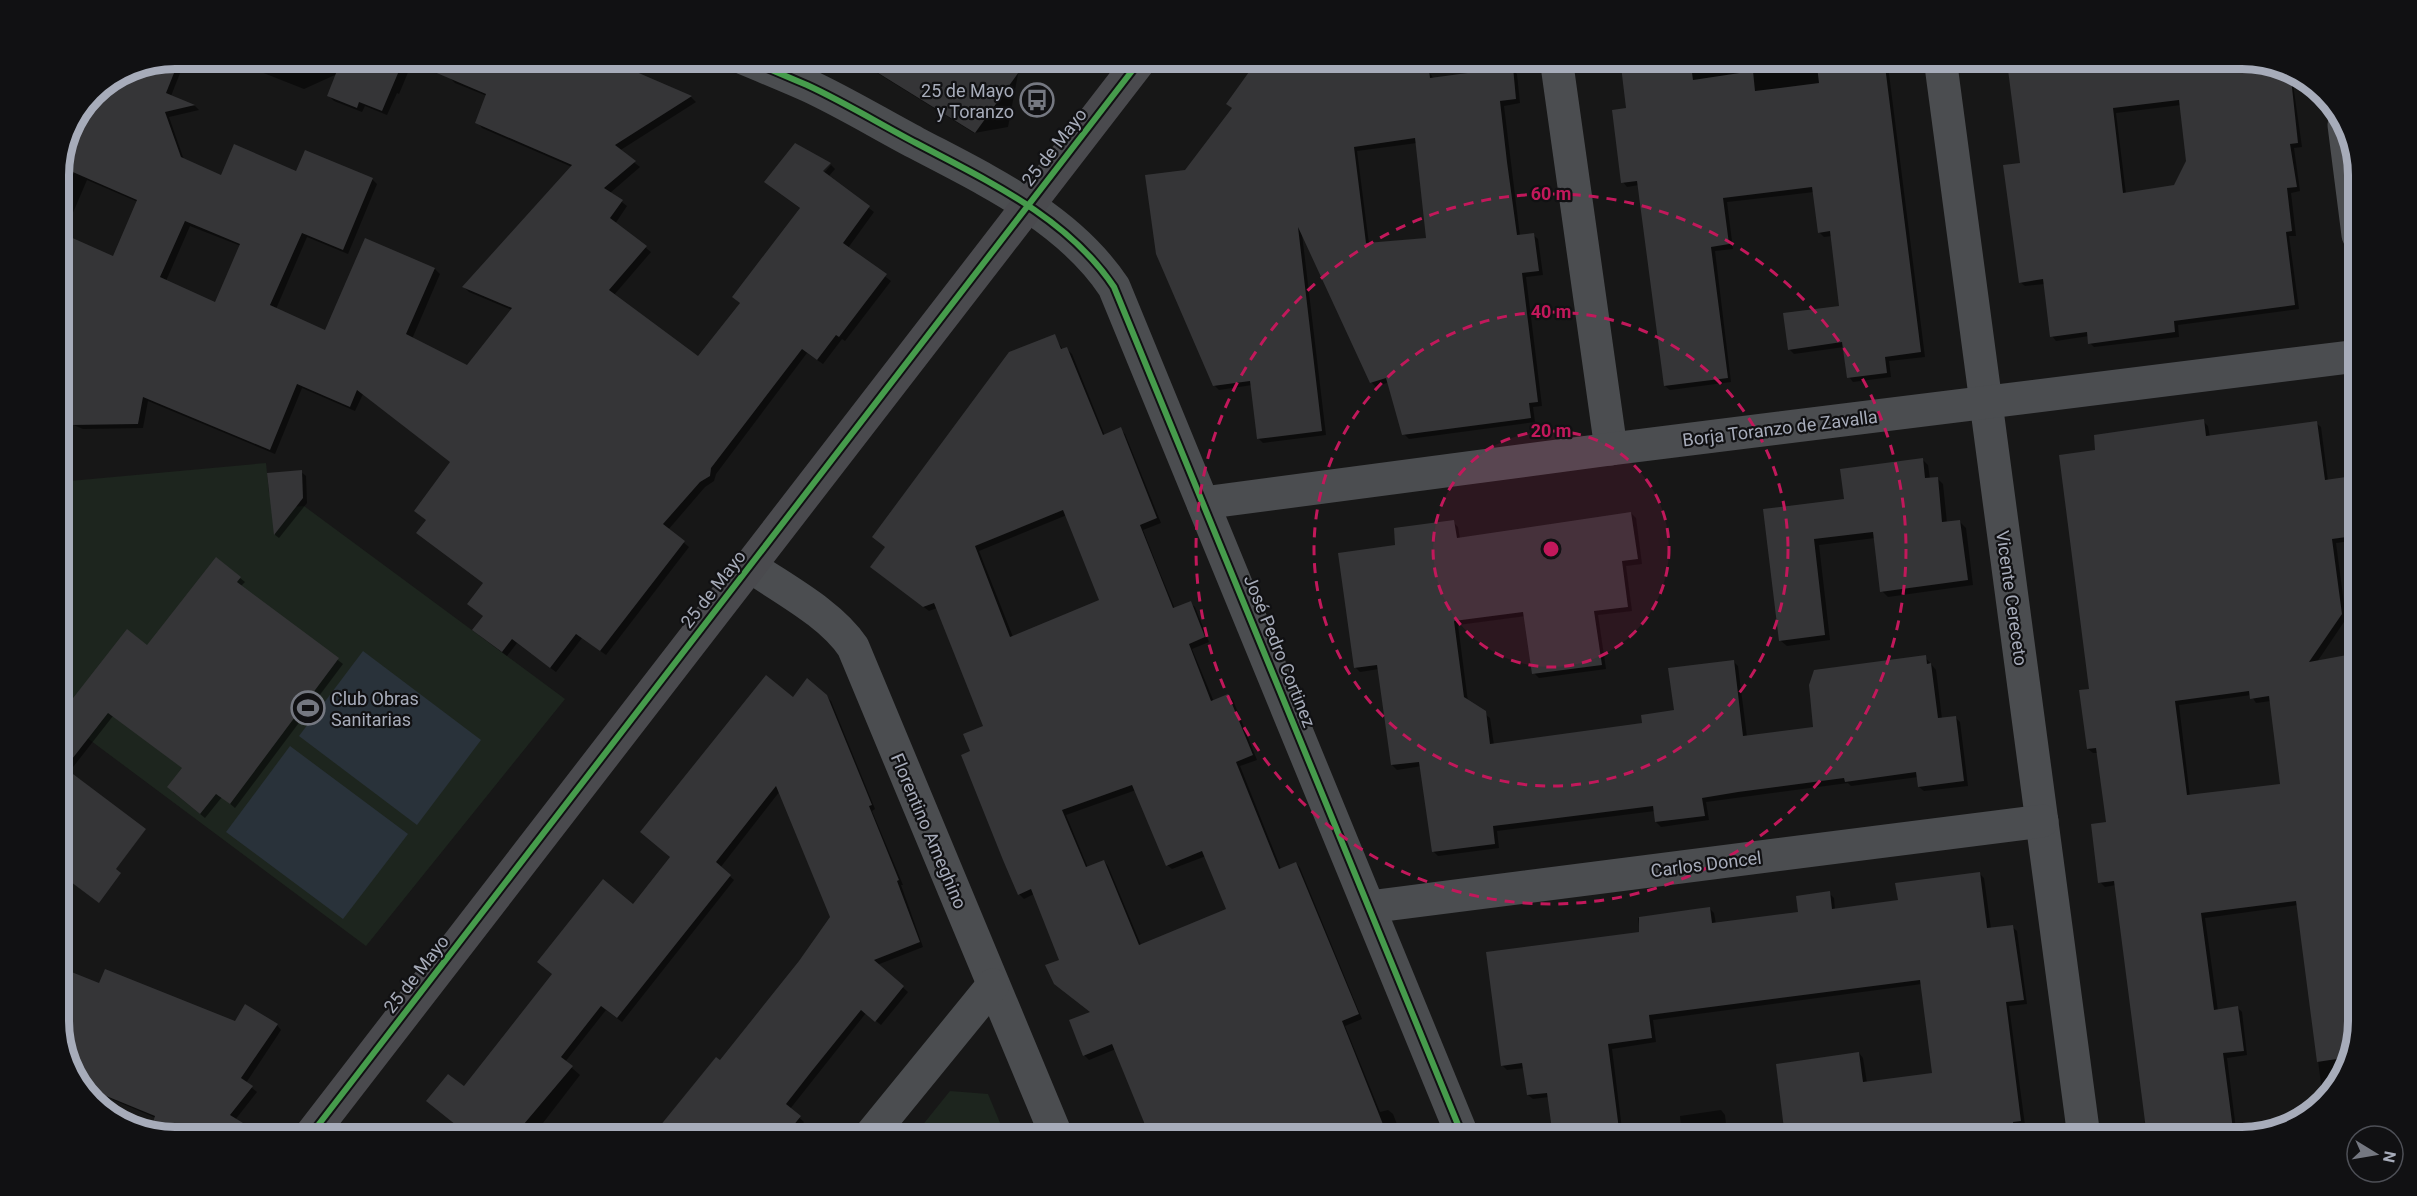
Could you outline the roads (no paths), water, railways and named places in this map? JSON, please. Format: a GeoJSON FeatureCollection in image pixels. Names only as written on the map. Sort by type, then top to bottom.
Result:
{"type":"FeatureCollection","features":[{"type":"Feature","properties":{"kind":"street"},"geometry":{"type":"LineString","coordinates":[[769,69],[808,86],[968,170],[1028,206]]}},
{"type":"Feature","properties":{"kind":"street","name":"25 de Mayo"},"geometry":{"type":"LineString","coordinates":[[317,1127],[1134,69]]}},
{"type":"Feature","properties":{"kind":"street"},"geometry":{"type":"LineString","coordinates":[[1558,69],[1611,449]]}},
{"type":"Feature","properties":{"kind":"street","name":"Vicente Cereceto"},"geometry":{"type":"LineString","coordinates":[[1941,69],[2084,1127]]}},
{"type":"Feature","properties":{"kind":"street","name":"José Pedro Cortinez"},"geometry":{"type":"LineString","coordinates":[[1028,206],[1078,243],[1099,265],[1114,287],[1459,1127]]}},
{"type":"Feature","properties":{"kind":"street","name":"Borja Toranzo de Zavalla"},"geometry":{"type":"LineString","coordinates":[[1203,503],[1611,449],[2348,357]]}},
{"type":"Feature","properties":{"kind":"street","name":"Florentino Ameghino"},"geometry":{"type":"LineString","coordinates":[[750,566],[830,622],[844,633],[853,646],[1053,1127]]}},
{"type":"Feature","properties":{"kind":"street","name":"Carlos Doncel"},"geometry":{"type":"LineString","coordinates":[[1369,907],[2042,820]]}},
{"type":"Feature","properties":{"kind":"street"},"geometry":{"type":"LineString","coordinates":[[877,1127],[993,985]]}},
{"type":"Feature","properties":{"kind":"place","name":"25 de Mayo y Toranzo"},"geometry":{"type":"Point","coordinates":[1037,100]}},
{"type":"Feature","properties":{"kind":"place","name":"Club Obras Sanitarias"},"geometry":{"type":"Point","coordinates":[308,708]}}]}
